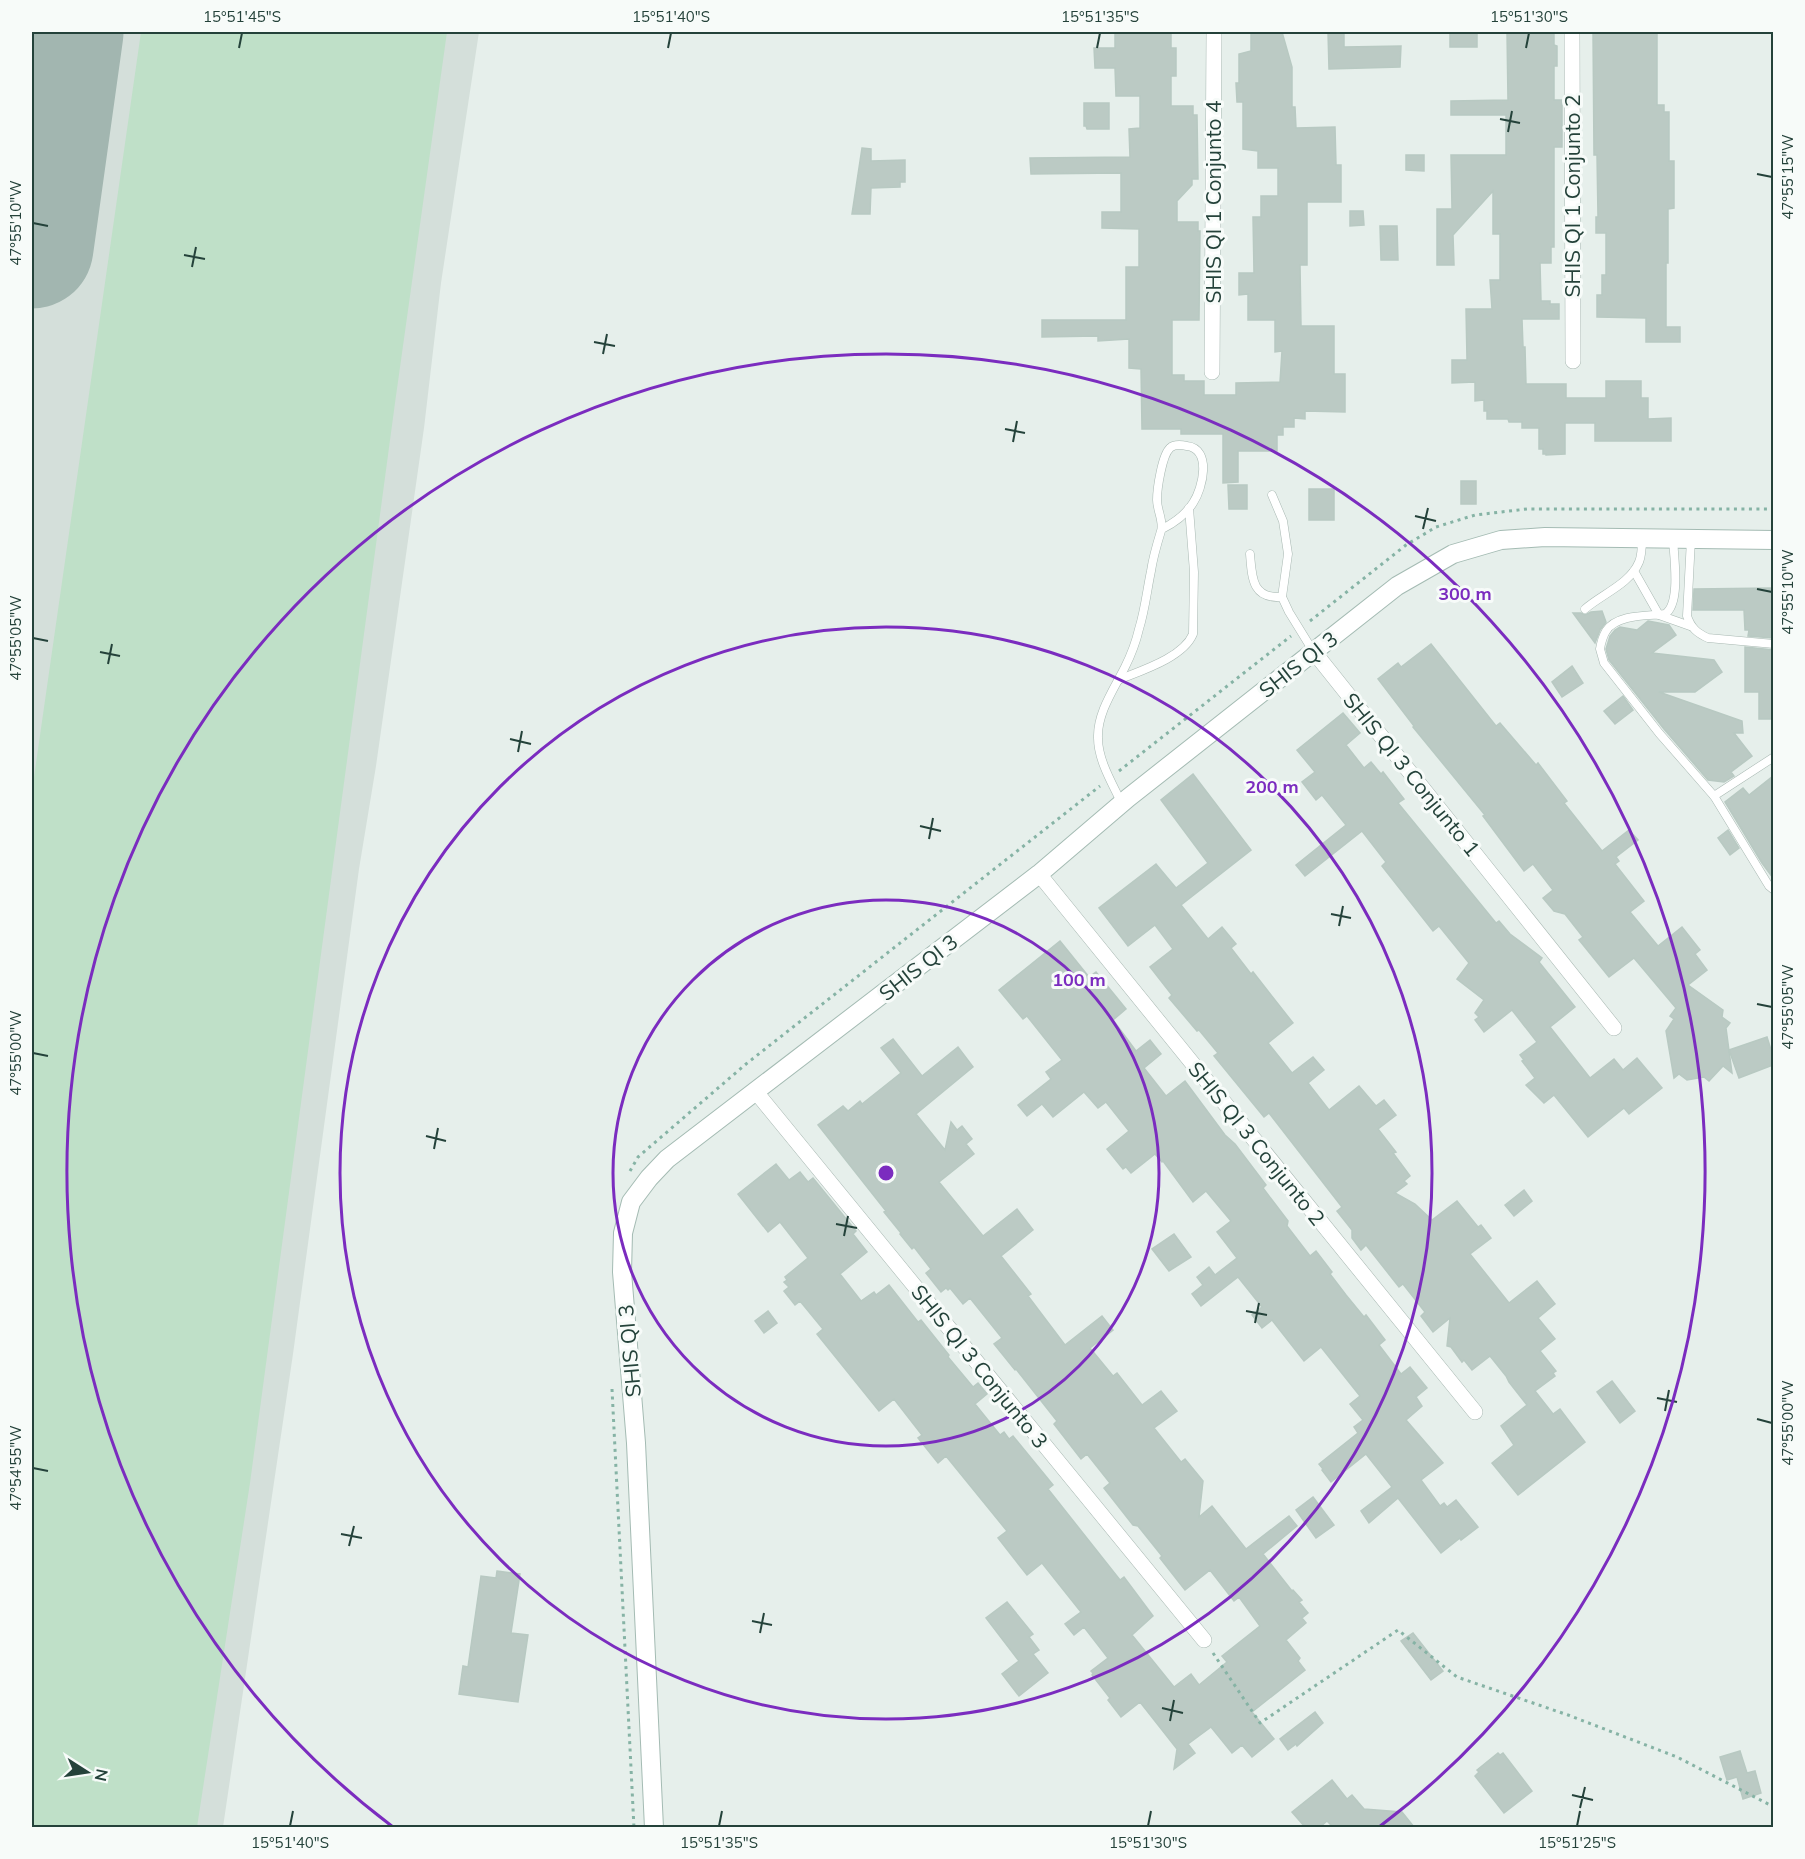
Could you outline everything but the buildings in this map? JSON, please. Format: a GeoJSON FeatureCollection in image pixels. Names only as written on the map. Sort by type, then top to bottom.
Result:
{"type":"FeatureCollection","features":[{"type":"Feature","properties":{"kind":"street","name":"SHIS QI 1 Conjunto 4"},"geometry":{"type":"LineString","coordinates":[[1212,372],[1214,32]]}},
{"type":"Feature","properties":{"kind":"street","name":"SHIS QI 1 Conjunto 2"},"geometry":{"type":"LineString","coordinates":[[1572,32],[1573,360]]}},
{"type":"Feature","properties":{"kind":"street","name":"SHIS QI 3"},"geometry":{"type":"LineString","coordinates":[[654,1827],[636,1443],[622,1272],[623,1233],[631,1203],[649,1178],[667,1159],[1040,874],[1122,803],[1397,586],[1453,554],[1501,540],[1545,537],[1773,540]]}},
{"type":"Feature","properties":{"kind":"street","name":"SHIS QI 3 Conjunto 1"},"geometry":{"type":"LineString","coordinates":[[1314,652],[1614,1028]]}},
{"type":"Feature","properties":{"kind":"street","name":"SHIS QI 3 Conjunto 2"},"geometry":{"type":"LineString","coordinates":[[1040,874],[1475,1412]]}},
{"type":"Feature","properties":{"kind":"street","name":"SHIS QI 3 Conjunto 3"},"geometry":{"type":"LineString","coordinates":[[756,1092],[1204,1640]]}},
{"type":"Feature","properties":{"kind":"lane"},"geometry":{"type":"LineString","coordinates":[[1122,803],[1099,750],[1098,726],[1131,653],[1140,627],[1155,549],[1162,529],[1157,501],[1165,455],[1170,447],[1194,446],[1204,462],[1199,489],[1190,508],[1173,524],[1162,529]]}},
{"type":"Feature","properties":{"kind":"lane"},"geometry":{"type":"LineString","coordinates":[[1250,554],[1254,584],[1261,593],[1269,598],[1282,597],[1288,554],[1283,521],[1272,495]]}},
{"type":"Feature","properties":{"kind":"lane"},"geometry":{"type":"LineString","coordinates":[[1118,680],[1155,666],[1184,647],[1193,634],[1194,572],[1190,508]]}},
{"type":"Feature","properties":{"kind":"lane"},"geometry":{"type":"LineString","coordinates":[[1585,609],[1623,582],[1634,571],[1640,560],[1642,538]]}},
{"type":"Feature","properties":{"kind":"lane"},"geometry":{"type":"LineString","coordinates":[[1682,539],[1674,598],[1670,611],[1665,615],[1625,619],[1615,623],[1607,629],[1600,649],[1604,663],[1659,733],[1714,796],[1773,890]]}},
{"type":"Feature","properties":{"kind":"lane"},"geometry":{"type":"LineString","coordinates":[[1682,539],[1687,616],[1690,626]]}},
{"type":"Feature","properties":{"kind":"lane"},"geometry":{"type":"LineString","coordinates":[[1634,571],[1659,615],[1690,626],[1708,638],[1773,644]]}},
{"type":"Feature","properties":{"kind":"lane","name":"SHIS QI 3 Conjunto 1"},"geometry":{"type":"LineString","coordinates":[[1282,597],[1314,652]]}},
{"type":"Feature","properties":{"kind":"lane"},"geometry":{"type":"LineString","coordinates":[[1714,796],[1773,757]]}},
{"type":"Feature","properties":{"kind":"path"},"geometry":{"type":"LineString","coordinates":[[627,1175],[638,1157],[746,1064],[1406,545],[1436,528],[1475,515],[1527,509],[1773,509]]}},
{"type":"Feature","properties":{"kind":"path"},"geometry":{"type":"LineString","coordinates":[[611,1380],[634,1827]]}},
{"type":"Feature","properties":{"kind":"path"},"geometry":{"type":"LineString","coordinates":[[1204,1640],[1260,1723],[1398,1630],[1457,1677],[1568,1715],[1677,1757],[1773,1808]]}},
{"type":"Feature","properties":{"kind":"shaded area"},"geometry":{"type":"Polygon","coordinates":[[[32,32],[479,32],[441,283],[424,428],[359,869],[293,1354],[223,1827],[32,1828],[32,32]]]}},
{"type":"Feature","properties":{"kind":"green space"},"geometry":{"type":"Polygon","coordinates":[[[141,32],[447,32],[250,1483],[197,1827],[32,1827],[32,791],[141,32]]]}},
{"type":"Feature","properties":{"kind":"runway"},"geometry":{"type":"LineString","coordinates":[[32,247],[62,32]]}}]}
